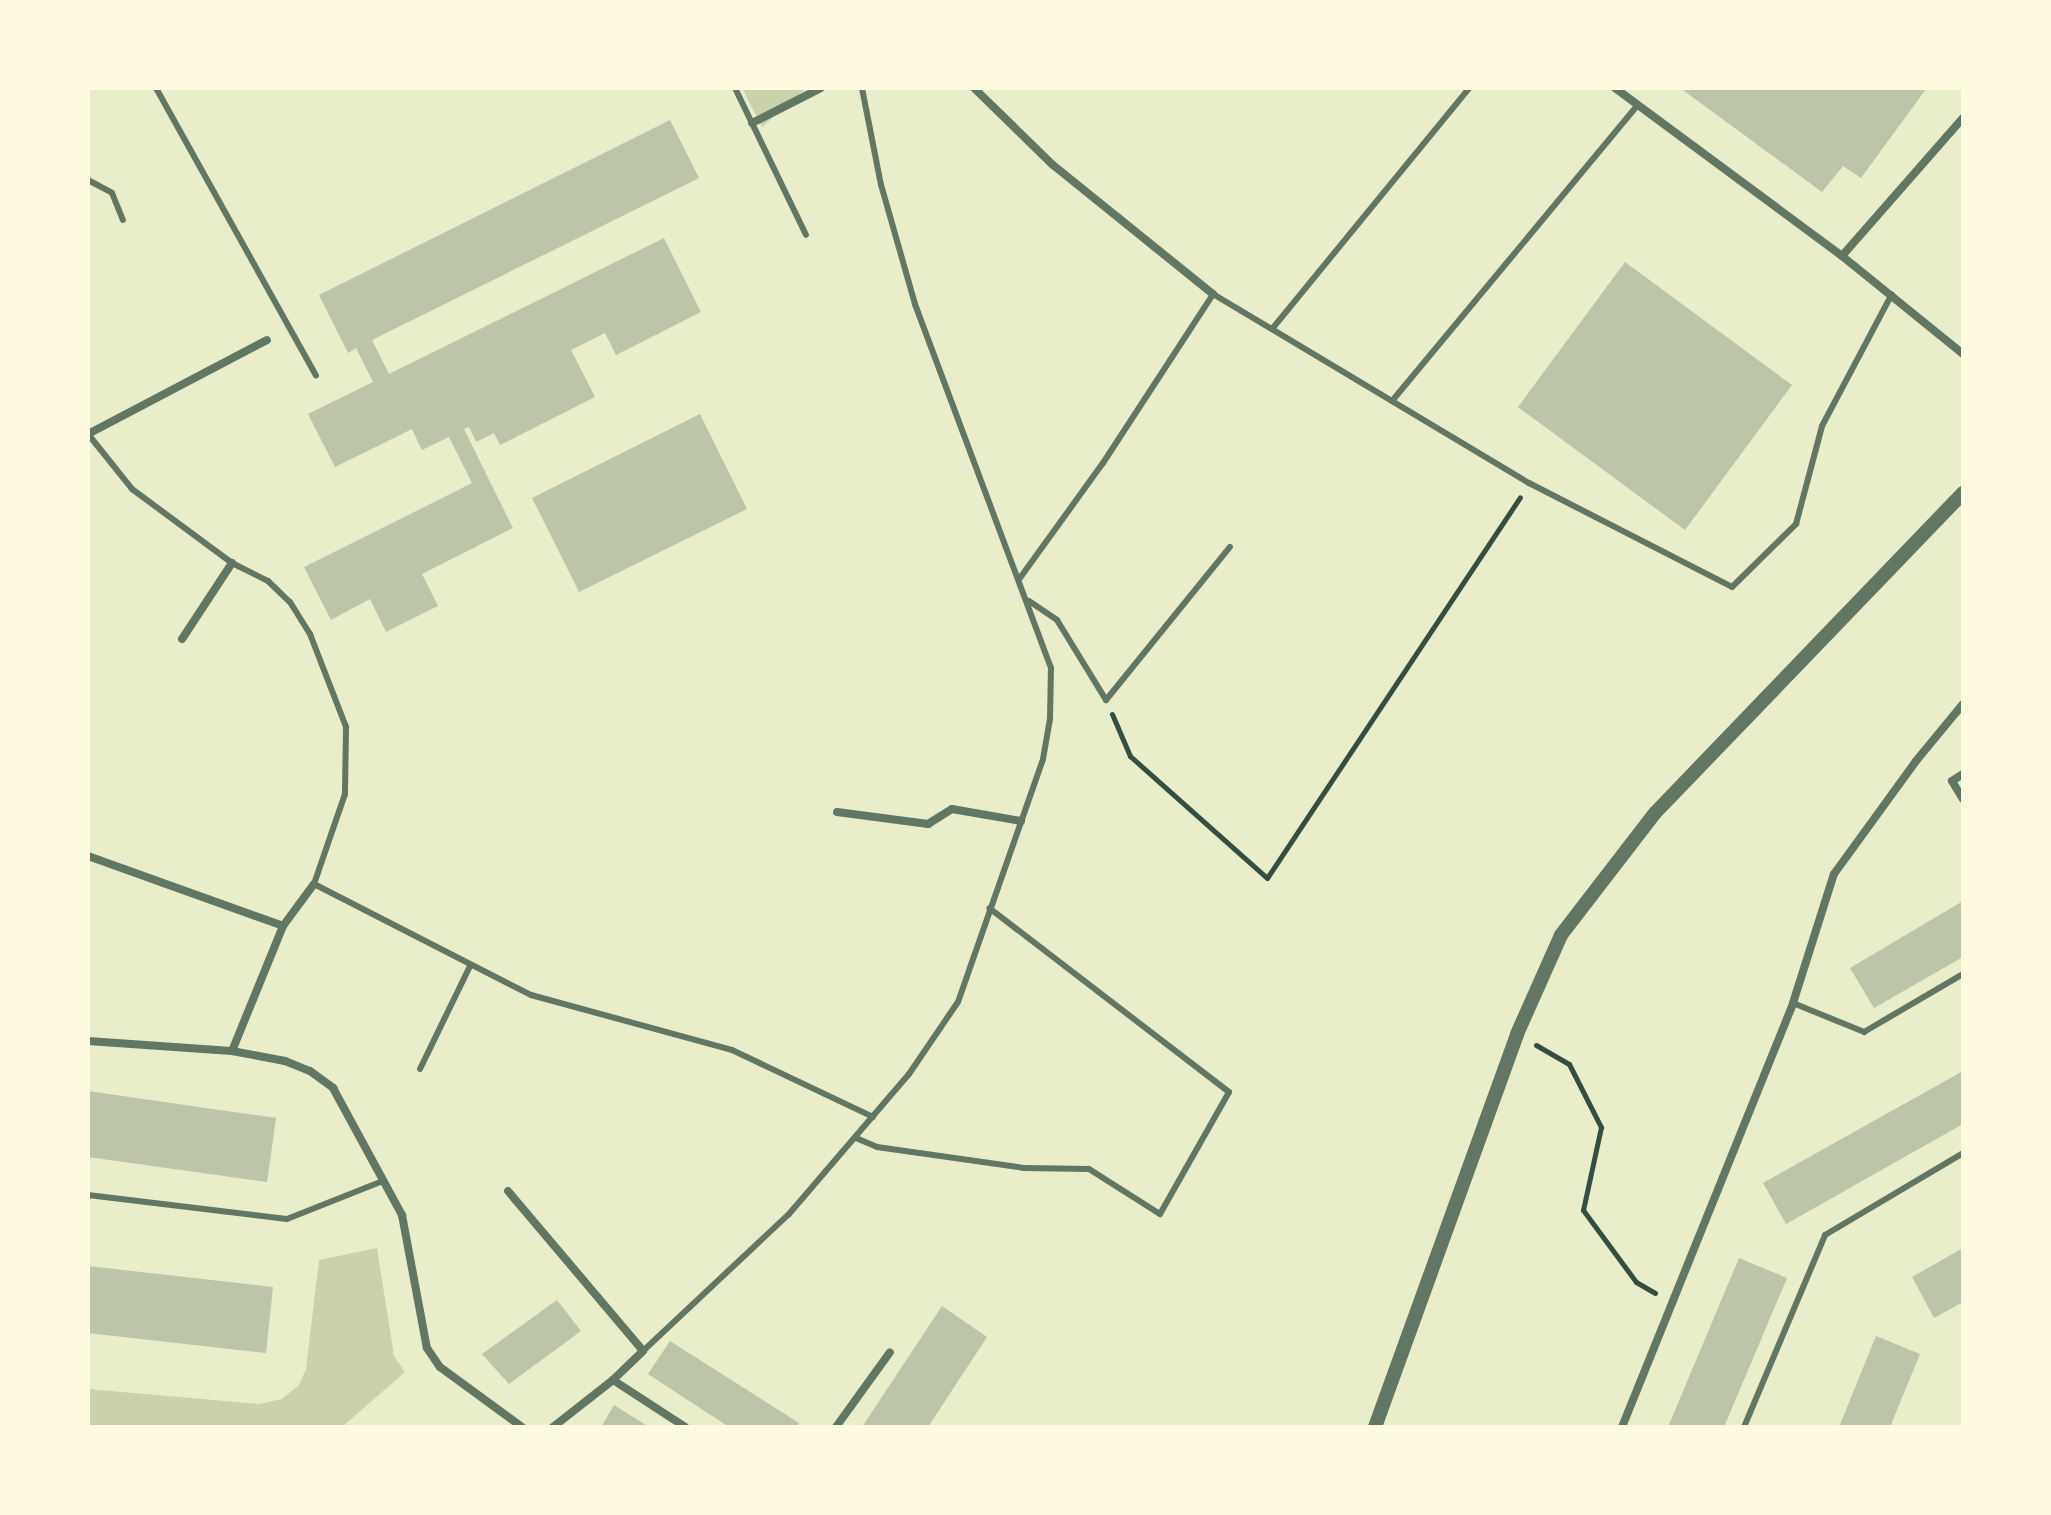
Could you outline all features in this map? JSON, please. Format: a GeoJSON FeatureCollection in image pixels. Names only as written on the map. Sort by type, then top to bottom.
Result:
{"type":"FeatureCollection","features":[{"type":"Feature","properties":{"kind":"street"},"geometry":{"type":"LineString","coordinates":[[752,123],[821,88]]}},
{"type":"Feature","properties":{"kind":"street"},"geometry":{"type":"LineString","coordinates":[[1615,88],[1892,294],[1963,354]]}},
{"type":"Feature","properties":{"kind":"street"},"geometry":{"type":"LineString","coordinates":[[980,90],[1053,165],[1213,294]]}},
{"type":"Feature","properties":{"kind":"street"},"geometry":{"type":"LineString","coordinates":[[1842,256],[1963,118]]}},
{"type":"Feature","properties":{"kind":"street"},"geometry":{"type":"LineString","coordinates":[[88,434],[267,340]]}},
{"type":"Feature","properties":{"kind":"street"},"geometry":{"type":"LineString","coordinates":[[1375,1427],[1517,1034],[1561,935],[1655,813],[1963,493]]}},
{"type":"Feature","properties":{"kind":"street"},"geometry":{"type":"LineString","coordinates":[[182,639],[232,563]]}},
{"type":"Feature","properties":{"kind":"street"},"geometry":{"type":"LineString","coordinates":[[1622,1427],[1793,1003],[1834,874],[1916,761],[1963,704]]}},
{"type":"Feature","properties":{"kind":"street"},"geometry":{"type":"LineString","coordinates":[[1963,774],[1952,781],[1963,799]]}},
{"type":"Feature","properties":{"kind":"street"},"geometry":{"type":"LineString","coordinates":[[837,812],[928,824],[952,809],[1021,821]]}},
{"type":"Feature","properties":{"kind":"street"},"geometry":{"type":"LineString","coordinates":[[88,856],[283,926]]}},
{"type":"Feature","properties":{"kind":"street"},"geometry":{"type":"LineString","coordinates":[[232,1051],[283,926],[314,884]]}},
{"type":"Feature","properties":{"kind":"street"},"geometry":{"type":"LineString","coordinates":[[88,1041],[232,1051],[285,1061],[310,1071],[333,1088],[402,1215],[427,1348],[440,1367],[522,1427]]}},
{"type":"Feature","properties":{"kind":"street"},"geometry":{"type":"LineString","coordinates":[[508,1191],[643,1351],[613,1380],[553,1427]]}},
{"type":"Feature","properties":{"kind":"street"},"geometry":{"type":"LineString","coordinates":[[836,1427],[890,1352]]}},
{"type":"Feature","properties":{"kind":"street"},"geometry":{"type":"LineString","coordinates":[[613,1380],[685,1427]]}},
{"type":"Feature","properties":{"kind":"lane"},"geometry":{"type":"LineString","coordinates":[[156,88],[316,375]]}},
{"type":"Feature","properties":{"kind":"lane"},"geometry":{"type":"LineString","coordinates":[[735,88],[806,235]]}},
{"type":"Feature","properties":{"kind":"lane"},"geometry":{"type":"LineString","coordinates":[[643,1351],[789,1214],[909,1074],[958,1002],[1043,759],[1050,719],[1051,668],[915,304],[881,185],[862,88]]}},
{"type":"Feature","properties":{"kind":"lane"},"geometry":{"type":"LineString","coordinates":[[1272,329],[1469,88]]}},
{"type":"Feature","properties":{"kind":"lane"},"geometry":{"type":"LineString","coordinates":[[1392,401],[1638,105]]}},
{"type":"Feature","properties":{"kind":"lane"},"geometry":{"type":"LineString","coordinates":[[88,180],[112,193],[123,220]]}},
{"type":"Feature","properties":{"kind":"lane"},"geometry":{"type":"LineString","coordinates":[[1019,579],[1103,463],[1213,294],[1529,483],[1732,587],[1796,524],[1822,426],[1892,294]]}},
{"type":"Feature","properties":{"kind":"lane"},"geometry":{"type":"LineString","coordinates":[[88,434],[132,489],[232,563],[268,581],[290,602],[310,634],[346,727],[345,794],[314,884],[531,995],[732,1050],[873,1117]]}},
{"type":"Feature","properties":{"kind":"lane"},"geometry":{"type":"LineString","coordinates":[[1028,600],[1057,620],[1106,700],[1230,547]]}},
{"type":"Feature","properties":{"kind":"lane"},"geometry":{"type":"LineString","coordinates":[[856,1138],[877,1147],[1024,1168],[1089,1169],[1160,1214],[1229,1092],[989,908]]}},
{"type":"Feature","properties":{"kind":"lane"},"geometry":{"type":"LineString","coordinates":[[420,1069],[470,966]]}},
{"type":"Feature","properties":{"kind":"lane"},"geometry":{"type":"LineString","coordinates":[[1793,1003],[1864,1032],[1963,974]]}},
{"type":"Feature","properties":{"kind":"lane"},"geometry":{"type":"LineString","coordinates":[[1744,1427],[1825,1235],[1963,1153]]}},
{"type":"Feature","properties":{"kind":"lane"},"geometry":{"type":"LineString","coordinates":[[88,1195],[287,1219],[383,1181]]}},
{"type":"Feature","properties":{"kind":"path"},"geometry":{"type":"LineString","coordinates":[[1106,700],[1130,756],[1267,878],[1529,483]]}},
{"type":"Feature","properties":{"kind":"path"},"geometry":{"type":"LineString","coordinates":[[1517,1034],[1569,1064],[1601,1127],[1583,1210],[1636,1282],[1674,1304]]}},
{"type":"Feature","properties":{"kind":"green space"},"geometry":{"type":"Polygon","coordinates":[[[742,88],[807,88],[762,127],[742,88]]]}},
{"type":"Feature","properties":{"kind":"green space"},"geometry":{"type":"Polygon","coordinates":[[[377,1248],[394,1356],[405,1372],[342,1427],[88,1427],[88,1389],[259,1404],[282,1399],[299,1385],[306,1369],[319,1260],[377,1248]]]}},
{"type":"Feature","properties":{"kind":"building"},"geometry":{"type":"Polygon","coordinates":[[[1680,88],[1926,89],[1861,178],[1843,166],[1822,192],[1680,88]]]}},
{"type":"Feature","properties":{"kind":"building"},"geometry":{"type":"Polygon","coordinates":[[[670,120],[699,178],[372,340],[389,374],[664,238],[701,312],[616,355],[605,333],[571,350],[595,397],[500,445],[494,433],[476,442],[469,427],[464,429],[513,528],[422,574],[438,606],[386,632],[370,599],[331,620],[304,567],[472,483],[449,437],[422,450],[412,429],[335,467],[308,414],[373,382],[356,348],[348,353],[319,295],[670,120]]]}},
{"type":"Feature","properties":{"kind":"building"},"geometry":{"type":"Polygon","coordinates":[[[1625,262],[1792,385],[1685,530],[1518,407],[1625,262]]]}},
{"type":"Feature","properties":{"kind":"building"},"geometry":{"type":"Polygon","coordinates":[[[700,414],[747,509],[579,592],[532,498],[700,414]]]}},
{"type":"Feature","properties":{"kind":"building"},"geometry":{"type":"Polygon","coordinates":[[[1963,901],[1963,957],[1874,1008],[1850,968],[1963,901]]]}},
{"type":"Feature","properties":{"kind":"building"},"geometry":{"type":"Polygon","coordinates":[[[1963,1071],[1963,1124],[1786,1224],[1763,1183],[1963,1071]]]}},
{"type":"Feature","properties":{"kind":"building"},"geometry":{"type":"Polygon","coordinates":[[[88,1091],[276,1118],[267,1182],[88,1157],[88,1091]]]}},
{"type":"Feature","properties":{"kind":"building"},"geometry":{"type":"Polygon","coordinates":[[[1963,1248],[1963,1302],[1934,1318],[1912,1277],[1963,1248]]]}},
{"type":"Feature","properties":{"kind":"building"},"geometry":{"type":"Polygon","coordinates":[[[1739,1258],[1787,1278],[1724,1427],[1668,1427],[1739,1258]]]}},
{"type":"Feature","properties":{"kind":"building"},"geometry":{"type":"Polygon","coordinates":[[[88,1266],[273,1287],[266,1353],[88,1333],[88,1266]]]}},
{"type":"Feature","properties":{"kind":"building"},"geometry":{"type":"Polygon","coordinates":[[[557,1300],[581,1331],[509,1384],[482,1354],[557,1300]]]}},
{"type":"Feature","properties":{"kind":"building"},"geometry":{"type":"Polygon","coordinates":[[[942,1306],[987,1337],[928,1427],[862,1427],[942,1306]]]}},
{"type":"Feature","properties":{"kind":"building"},"geometry":{"type":"Polygon","coordinates":[[[1876,1336],[1920,1354],[1890,1427],[1839,1427],[1876,1336]]]}},
{"type":"Feature","properties":{"kind":"building"},"geometry":{"type":"Polygon","coordinates":[[[670,1341],[799,1423],[797,1427],[729,1427],[648,1374],[670,1341]]]}},
{"type":"Feature","properties":{"kind":"building"},"geometry":{"type":"Polygon","coordinates":[[[614,1405],[649,1427],[601,1427],[614,1405]]]}}]}
